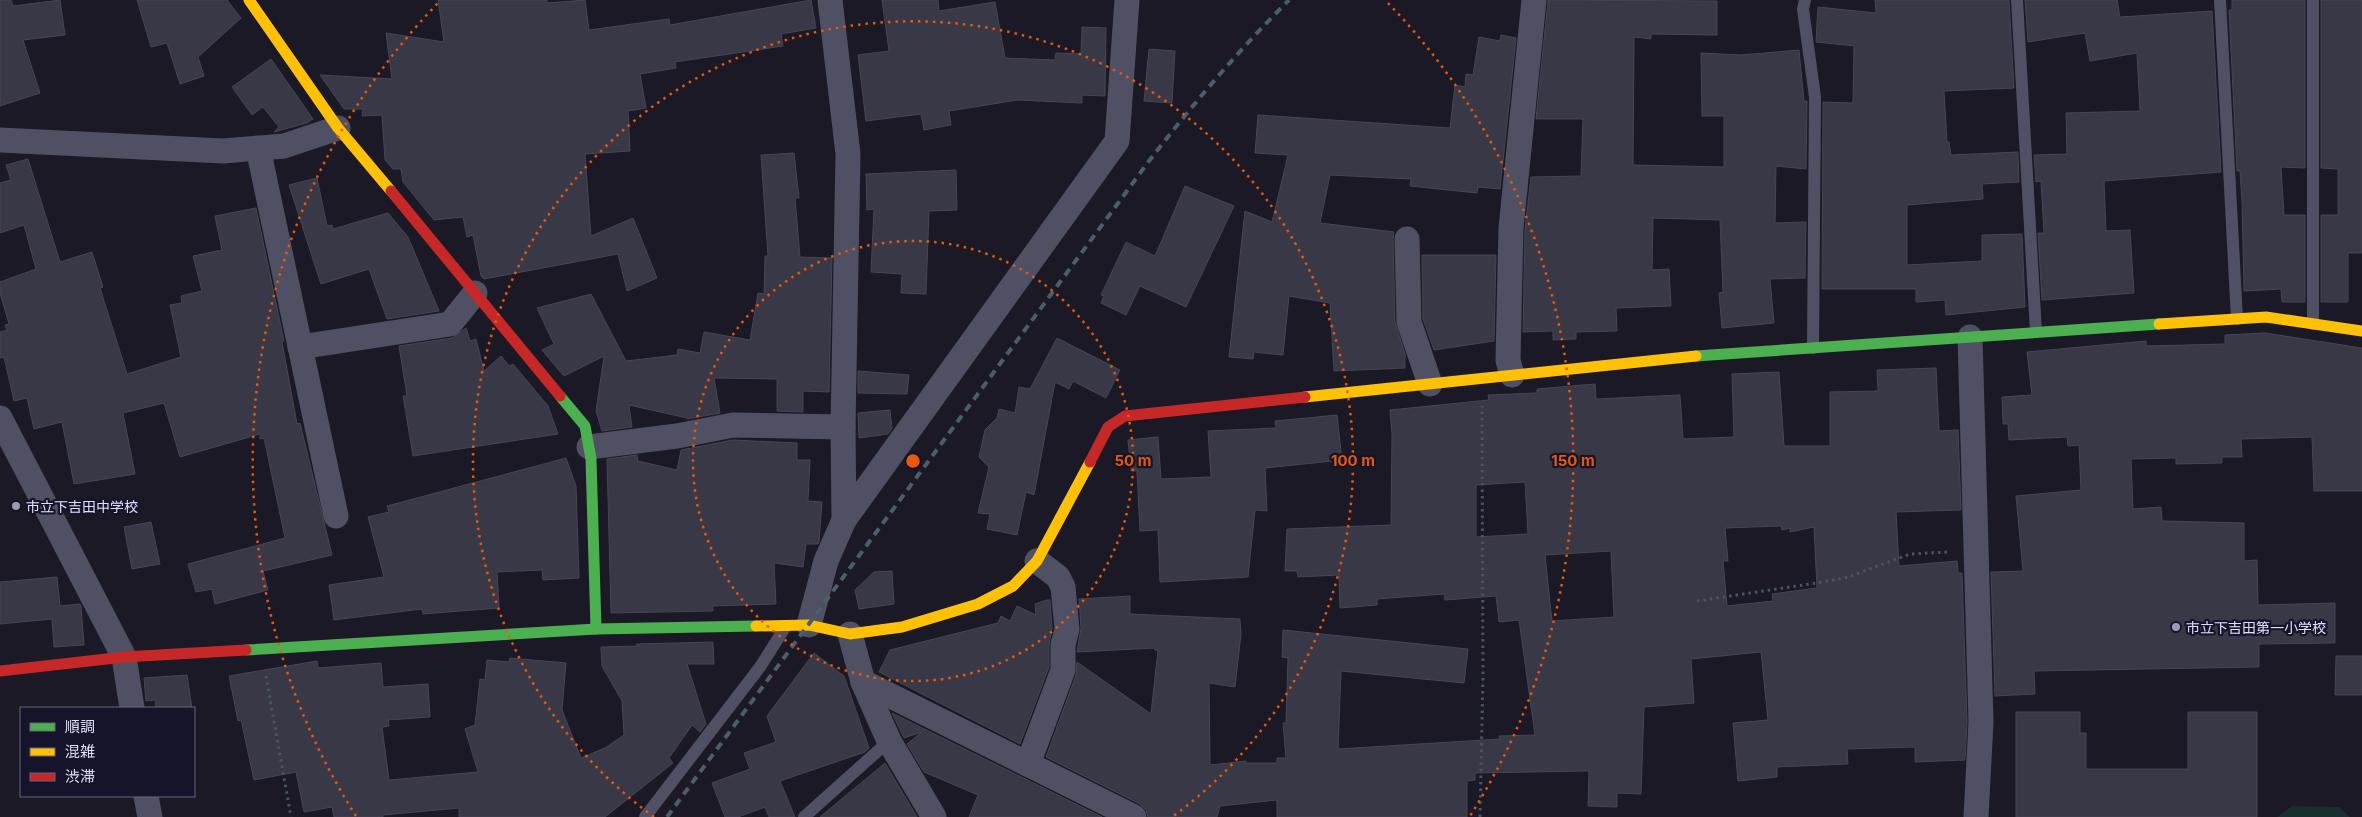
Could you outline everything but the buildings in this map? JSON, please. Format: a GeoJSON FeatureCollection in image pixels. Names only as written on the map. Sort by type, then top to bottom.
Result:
{"type":"FeatureCollection","features":[{"type":"Feature","properties":{"kind":"street"},"geometry":{"type":"LineString","coordinates":[[249,0],[338,128],[585,426],[591,459],[596,629]]}},
{"type":"Feature","properties":{"kind":"street"},"geometry":{"type":"LineString","coordinates":[[830,0],[848,154],[843,428],[844,520]]}},
{"type":"Feature","properties":{"kind":"street"},"geometry":{"type":"LineString","coordinates":[[798,625],[844,520],[1117,141],[1127,0]]}},
{"type":"Feature","properties":{"kind":"street"},"geometry":{"type":"LineString","coordinates":[[1512,375],[1508,360],[1511,228],[1534,0]]}},
{"type":"Feature","properties":{"kind":"street"},"geometry":{"type":"LineString","coordinates":[[0,140],[204,150],[284,146],[338,128]]}},
{"type":"Feature","properties":{"kind":"street"},"geometry":{"type":"LineString","coordinates":[[258,148],[336,516]]}},
{"type":"Feature","properties":{"kind":"street"},"geometry":{"type":"LineString","coordinates":[[1407,239],[1409,322],[1430,384]]}},
{"type":"Feature","properties":{"kind":"street"},"geometry":{"type":"LineString","coordinates":[[300,347],[450,324],[475,293]]}},
{"type":"Feature","properties":{"kind":"street"},"geometry":{"type":"LineString","coordinates":[[0,671],[124,657],[596,629],[798,625],[850,634],[902,627],[978,604],[1013,586],[1037,561],[1062,518],[1108,427],[1124,416],[1728,353],[2266,317],[2362,331]]}},
{"type":"Feature","properties":{"kind":"street"},"geometry":{"type":"LineString","coordinates":[[1970,337],[1981,722],[1976,817]]}},
{"type":"Feature","properties":{"kind":"street"},"geometry":{"type":"LineString","coordinates":[[0,418],[124,657],[132,707]]}},
{"type":"Feature","properties":{"kind":"street"},"geometry":{"type":"LineString","coordinates":[[589,447],[677,436],[733,425],[843,428]]}},
{"type":"Feature","properties":{"kind":"street"},"geometry":{"type":"LineString","coordinates":[[1028,764],[1063,670],[1063,645],[1067,630],[1063,587],[1058,577],[1037,561]]}},
{"type":"Feature","properties":{"kind":"street"},"geometry":{"type":"LineString","coordinates":[[850,634],[863,682],[889,741],[934,817]]}},
{"type":"Feature","properties":{"kind":"street"},"geometry":{"type":"LineString","coordinates":[[863,682],[1134,817]]}},
{"type":"Feature","properties":{"kind":"street"},"geometry":{"type":"LineString","coordinates":[[146,797],[150,817]]}},
{"type":"Feature","properties":{"kind":"lane"},"geometry":{"type":"LineString","coordinates":[[1805,0],[1803,9],[1815,97],[1813,348]]}},
{"type":"Feature","properties":{"kind":"lane"},"geometry":{"type":"LineString","coordinates":[[2017,0],[2036,332]]}},
{"type":"Feature","properties":{"kind":"lane"},"geometry":{"type":"LineString","coordinates":[[2220,0],[2237,319]]}},
{"type":"Feature","properties":{"kind":"lane"},"geometry":{"type":"LineString","coordinates":[[2312,324],[2313,0]]}},
{"type":"Feature","properties":{"kind":"lane"},"geometry":{"type":"LineString","coordinates":[[645,817],[760,667],[798,625]]}},
{"type":"Feature","properties":{"kind":"lane"},"geometry":{"type":"LineString","coordinates":[[804,817],[889,741]]}},
{"type":"Feature","properties":{"kind":"path"},"geometry":{"type":"LineString","coordinates":[[1480,817],[1483,676],[1481,378]]}},
{"type":"Feature","properties":{"kind":"path"},"geometry":{"type":"LineString","coordinates":[[1697,601],[1839,579],[1910,554],[1976,551]]}},
{"type":"Feature","properties":{"kind":"path"},"geometry":{"type":"LineString","coordinates":[[261,648],[291,817]]}},
{"type":"Feature","properties":{"kind":"green space"},"geometry":{"type":"Polygon","coordinates":[[[2292,806],[2339,807],[2350,817],[2277,817],[2292,806]]]}},
{"type":"Feature","properties":{"kind":"railway"},"geometry":{"type":"LineString","coordinates":[[667,817],[1149,161],[1216,78],[1289,0]]}},
{"type":"Feature","properties":{"kind":"traffic: fast"},"geometry":{"type":"LineString","coordinates":[[1696,356],[2159,324]]}},
{"type":"Feature","properties":{"kind":"traffic: fast"},"geometry":{"type":"LineString","coordinates":[[560,396],[585,426],[591,459],[596,629]]}},
{"type":"Feature","properties":{"kind":"traffic: fast"},"geometry":{"type":"LineString","coordinates":[[246,650],[596,629],[756,626]]}},
{"type":"Feature","properties":{"kind":"traffic: slow"},"geometry":{"type":"LineString","coordinates":[[249,0],[338,128],[391,191]]}},
{"type":"Feature","properties":{"kind":"traffic: slow"},"geometry":{"type":"LineString","coordinates":[[2159,324],[2266,317],[2362,331]]}},
{"type":"Feature","properties":{"kind":"traffic: slow"},"geometry":{"type":"LineString","coordinates":[[1305,397],[1696,356]]}},
{"type":"Feature","properties":{"kind":"traffic: slow"},"geometry":{"type":"LineString","coordinates":[[756,626],[809,625],[850,634],[902,627],[978,604],[1013,586],[1037,561],[1090,462]]}},
{"type":"Feature","properties":{"kind":"traffic: jam"},"geometry":{"type":"LineString","coordinates":[[391,191],[560,396]]}},
{"type":"Feature","properties":{"kind":"traffic: jam"},"geometry":{"type":"LineString","coordinates":[[1090,462],[1108,427],[1125,416],[1305,397]]}},
{"type":"Feature","properties":{"kind":"traffic: jam"},"geometry":{"type":"LineString","coordinates":[[0,671],[124,657],[246,650]]}},
{"type":"Feature","properties":{"kind":"place","name":"市立下吉田中学校"},"geometry":{"type":"Point","coordinates":[16,506]}},
{"type":"Feature","properties":{"kind":"place","name":"市立下吉田第一小学校"},"geometry":{"type":"Point","coordinates":[2176,627]}}]}
